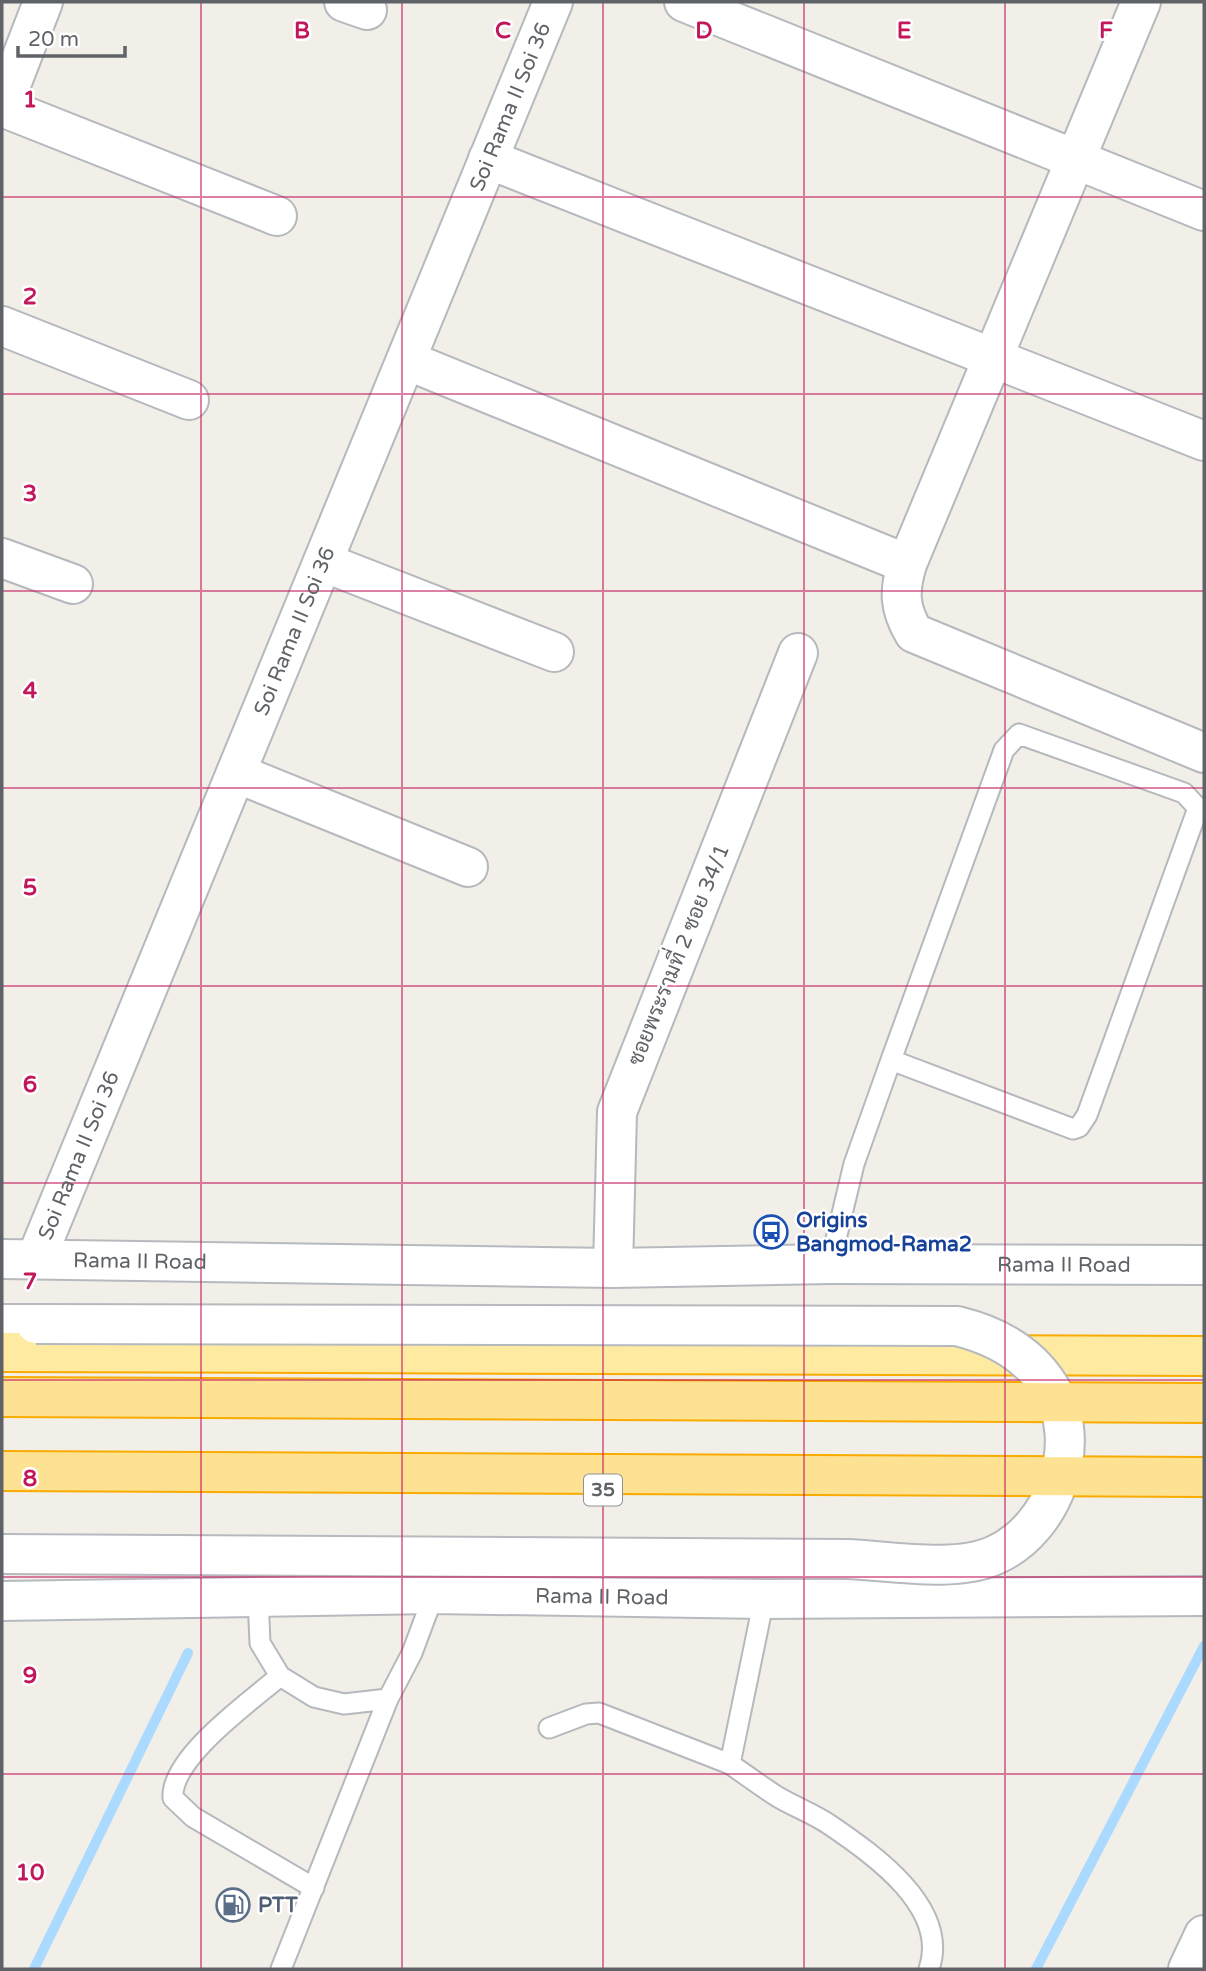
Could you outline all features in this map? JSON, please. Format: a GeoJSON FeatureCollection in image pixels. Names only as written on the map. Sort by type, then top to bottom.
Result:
{"type":"FeatureCollection","features":[{"type":"Feature","properties":{"kind":"highway"},"geometry":{"type":"LineString","coordinates":[[2,1352],[783,1357],[1204,1356]]}},
{"type":"Feature","properties":{"kind":"highway"},"geometry":{"type":"LineString","coordinates":[[2,1397],[1204,1403]]}},
{"type":"Feature","properties":{"kind":"highway"},"geometry":{"type":"LineString","coordinates":[[2,1471],[1204,1477]]}},
{"type":"Feature","properties":{"kind":"highway","name":"35"},"geometry":{"type":"LineString","coordinates":[[2,1485],[1204,1494]]}},
{"type":"Feature","properties":{"kind":"street"},"geometry":{"type":"LineString","coordinates":[[43,2],[2,107],[277,216]]}},
{"type":"Feature","properties":{"kind":"street","name":"Soi Rama II Soi 36"},"geometry":{"type":"LineString","coordinates":[[19,1259],[236,773],[553,2]]}},
{"type":"Feature","properties":{"kind":"street"},"geometry":{"type":"LineString","coordinates":[[684,2],[1204,211]]}},
{"type":"Feature","properties":{"kind":"street"},"geometry":{"type":"LineString","coordinates":[[1141,2],[907,564],[900,589],[903,615],[914,633],[1204,753]]}},
{"type":"Feature","properties":{"kind":"street"},"geometry":{"type":"LineString","coordinates":[[488,159],[995,356],[1204,441]]}},
{"type":"Feature","properties":{"kind":"street"},"geometry":{"type":"LineString","coordinates":[[2,326],[189,400]]}},
{"type":"Feature","properties":{"kind":"street"},"geometry":{"type":"LineString","coordinates":[[406,360],[907,564]]}},
{"type":"Feature","properties":{"kind":"street"},"geometry":{"type":"LineString","coordinates":[[2,558],[73,584]]}},
{"type":"Feature","properties":{"kind":"street"},"geometry":{"type":"LineString","coordinates":[[323,562],[554,652]]}},
{"type":"Feature","properties":{"kind":"street","name":"ซอยพระรามที่ 2 ซอย 34/1"},"geometry":{"type":"LineString","coordinates":[[613,1268],[617,1112],[798,653]]}},
{"type":"Feature","properties":{"kind":"street"},"geometry":{"type":"LineString","coordinates":[[236,773],[468,867]]}},
{"type":"Feature","properties":{"kind":"street","name":"Rama II Road"},"geometry":{"type":"LineString","coordinates":[[19,1259],[613,1268],[830,1264],[1204,1265]]}},
{"type":"Feature","properties":{"kind":"street"},"geometry":{"type":"LineString","coordinates":[[2,1554],[833,1559],[970,1564],[998,1555],[1024,1536],[1054,1494],[1062,1470],[1064,1442],[1061,1415],[1050,1387],[1033,1366],[1006,1344],[981,1332],[957,1326],[19,1324]]}},
{"type":"Feature","properties":{"kind":"street","name":"Rama II Road"},"geometry":{"type":"LineString","coordinates":[[2,1601],[435,1594],[764,1599],[1189,1596]]}},
{"type":"Feature","properties":{"kind":"street"},"geometry":{"type":"LineString","coordinates":[[1188,1969],[1204,1936]]}},
{"type":"Feature","properties":{"kind":"lane"},"geometry":{"type":"LineString","coordinates":[[830,1264],[854,1164],[891,1060],[1004,750],[1011,739],[1018,734],[1032,736],[1184,793],[1194,801],[1198,808],[1195,817],[1087,1115],[1079,1127],[1064,1126],[891,1060]]}},
{"type":"Feature","properties":{"kind":"lane"},"geometry":{"type":"LineString","coordinates":[[281,1969],[388,1699],[412,1653],[435,1594]]}},
{"type":"Feature","properties":{"kind":"lane"},"geometry":{"type":"LineString","coordinates":[[258,1597],[260,1643],[280,1676],[314,1697],[344,1704],[388,1699]]}},
{"type":"Feature","properties":{"kind":"lane"},"geometry":{"type":"LineString","coordinates":[[730,1764],[764,1599]]}},
{"type":"Feature","properties":{"kind":"lane"},"geometry":{"type":"LineString","coordinates":[[280,1676],[208,1739],[181,1769],[173,1788],[173,1798],[193,1817],[314,1888]]}},
{"type":"Feature","properties":{"kind":"lane"},"geometry":{"type":"LineString","coordinates":[[549,1728],[599,1713],[730,1764],[778,1797],[829,1824],[894,1875],[923,1911],[934,1955],[929,1969]]}},
{"type":"Feature","properties":{"kind":"waterway"},"geometry":{"type":"LineString","coordinates":[[1036,1969],[1204,1646]]}},
{"type":"Feature","properties":{"kind":"waterway"},"geometry":{"type":"LineString","coordinates":[[34,1969],[188,1653]]}},
{"type":"Feature","properties":{"kind":"place","name":"Origins Bangmod-Rama2"},"geometry":{"type":"Point","coordinates":[771,1232]}},
{"type":"Feature","properties":{"kind":"place","name":"PTT"},"geometry":{"type":"Point","coordinates":[233,1905]}}]}
